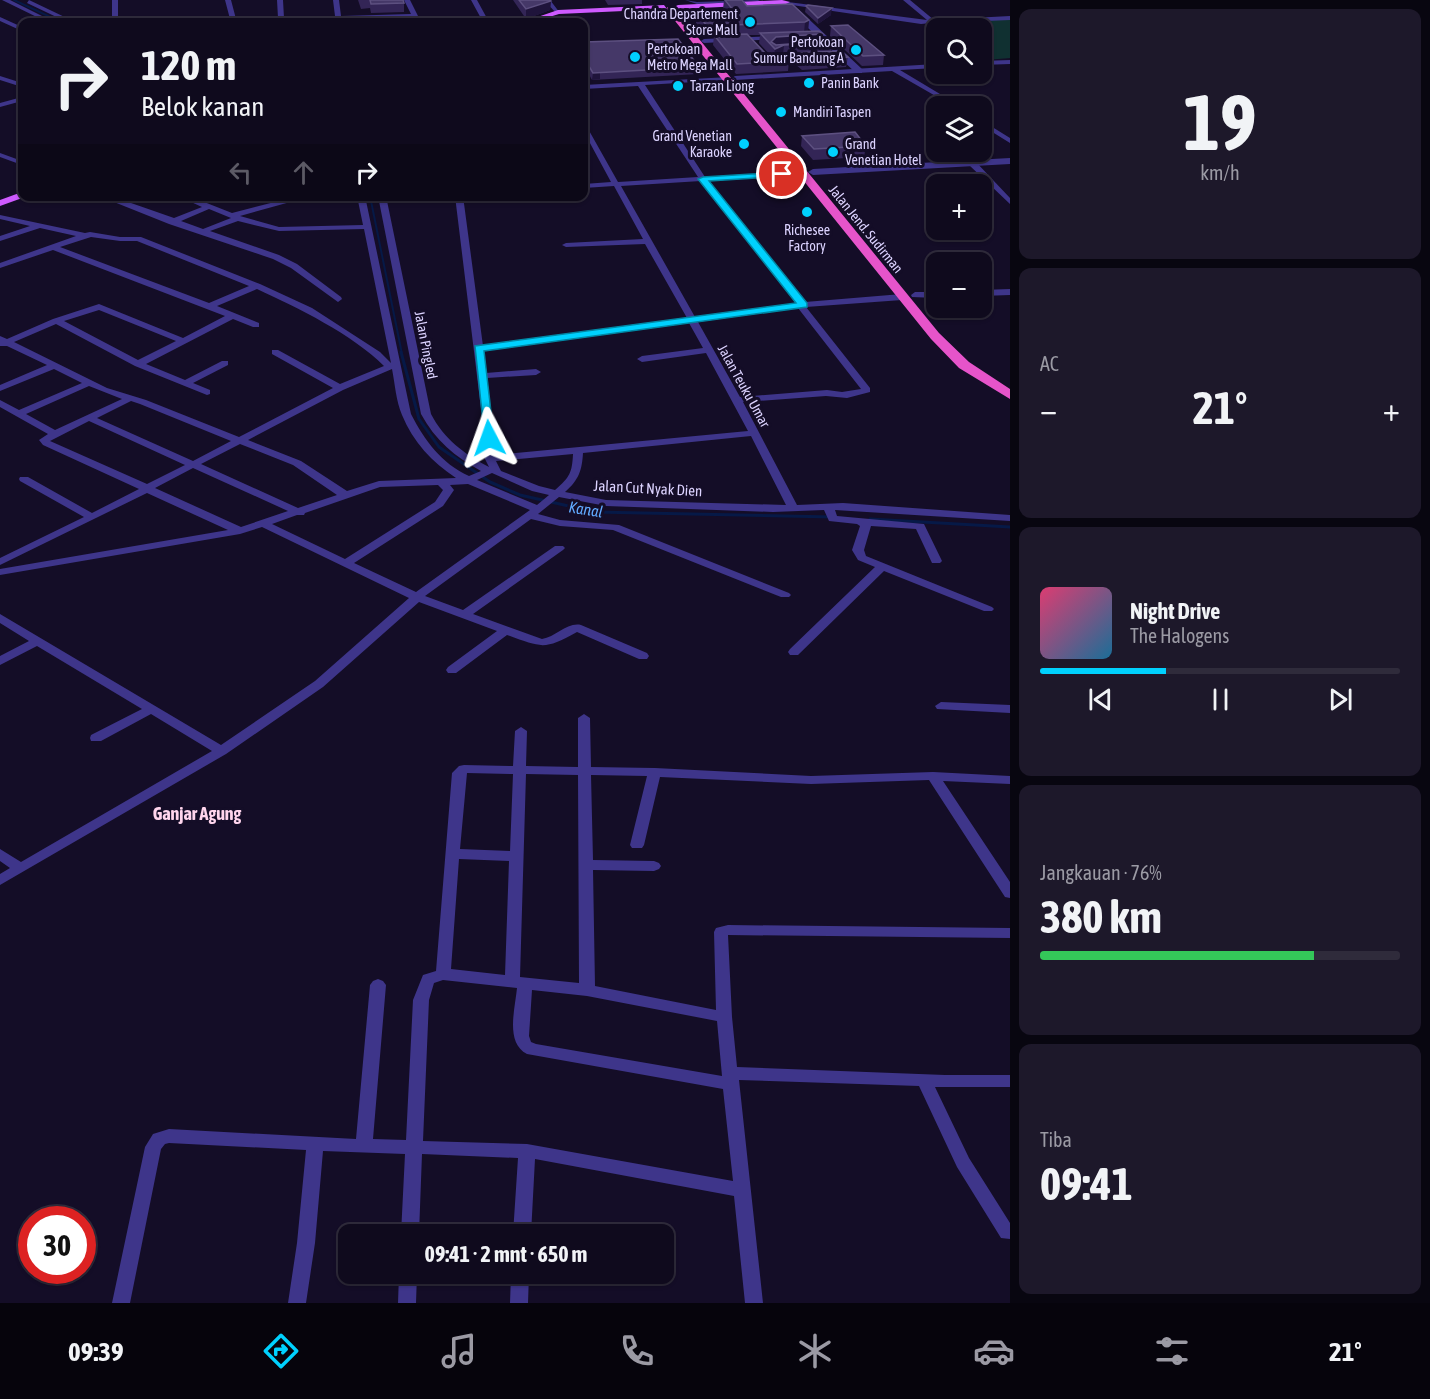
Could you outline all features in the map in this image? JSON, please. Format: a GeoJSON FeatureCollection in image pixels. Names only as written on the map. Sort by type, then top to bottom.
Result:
{"type":"FeatureCollection","features":[{"type":"Feature","properties":{"kind":"highway","name":"Jalan Jend. Sudirman"},"geometry":{"type":"LineString","coordinates":[[671,6],[704,41],[731,78]]}},
{"type":"Feature","properties":{"kind":"highway","name":"Jalan Jend. Sudirman"},"geometry":{"type":"LineString","coordinates":[[671,6],[807,173],[902,297],[955,357],[979,376],[1010,395]]}},
{"type":"Feature","properties":{"kind":"highway","name":"Jalan Jend. Sudirman"},"geometry":{"type":"LineString","coordinates":[[807,173],[885,259],[956,346],[978,365],[1010,386]]}},
{"type":"Feature","properties":{"kind":"highway"},"geometry":{"type":"LineString","coordinates":[[872,260],[885,259]]}},
{"type":"Feature","properties":{"kind":"main road"},"geometry":{"type":"LineString","coordinates":[[539,18],[558,12],[786,2]]}},
{"type":"Feature","properties":{"kind":"main road"},"geometry":{"type":"LineString","coordinates":[[0,203],[18,196]]}},
{"type":"Feature","properties":{"kind":"street"},"geometry":{"type":"LineString","coordinates":[[5,0],[43,18]]}},
{"type":"Feature","properties":{"kind":"street"},"geometry":{"type":"LineString","coordinates":[[26,0],[63,18]]}},
{"type":"Feature","properties":{"kind":"street"},"geometry":{"type":"LineString","coordinates":[[115,0],[115,18]]}},
{"type":"Feature","properties":{"kind":"street"},"geometry":{"type":"LineString","coordinates":[[228,0],[233,18]]}},
{"type":"Feature","properties":{"kind":"street"},"geometry":{"type":"LineString","coordinates":[[280,0],[281,18]]}},
{"type":"Feature","properties":{"kind":"street"},"geometry":{"type":"LineString","coordinates":[[336,0],[338,18]]}},
{"type":"Feature","properties":{"kind":"street"},"geometry":{"type":"LineString","coordinates":[[413,0],[407,0],[416,18]]}},
{"type":"Feature","properties":{"kind":"street"},"geometry":{"type":"LineString","coordinates":[[474,0],[484,18]]}},
{"type":"Feature","properties":{"kind":"street"},"geometry":{"type":"LineString","coordinates":[[548,0],[558,12]]}},
{"type":"Feature","properties":{"kind":"street"},"geometry":{"type":"LineString","coordinates":[[687,0],[697,3],[758,0]]}},
{"type":"Feature","properties":{"kind":"street"},"geometry":{"type":"LineString","coordinates":[[906,0],[929,18]]}},
{"type":"Feature","properties":{"kind":"street"},"geometry":{"type":"LineString","coordinates":[[786,2],[926,23]]}},
{"type":"Feature","properties":{"kind":"street"},"geometry":{"type":"LineString","coordinates":[[786,2],[822,36],[833,52]]}},
{"type":"Feature","properties":{"kind":"street"},"geometry":{"type":"LineString","coordinates":[[0,8],[15,4]]}},
{"type":"Feature","properties":{"kind":"street"},"geometry":{"type":"LineString","coordinates":[[992,20],[1010,18]]}},
{"type":"Feature","properties":{"kind":"street"},"geometry":{"type":"LineString","coordinates":[[0,19],[18,27]]}},
{"type":"Feature","properties":{"kind":"street"},"geometry":{"type":"LineString","coordinates":[[0,30],[15,26]]}},
{"type":"Feature","properties":{"kind":"street"},"geometry":{"type":"LineString","coordinates":[[810,36],[822,36]]}},
{"type":"Feature","properties":{"kind":"street"},"geometry":{"type":"LineString","coordinates":[[704,41],[787,37]]}},
{"type":"Feature","properties":{"kind":"street"},"geometry":{"type":"LineString","coordinates":[[764,38],[769,44]]}},
{"type":"Feature","properties":{"kind":"street"},"geometry":{"type":"LineString","coordinates":[[749,39],[756,47]]}},
{"type":"Feature","properties":{"kind":"street"},"geometry":{"type":"LineString","coordinates":[[822,48],[843,56],[859,70]]}},
{"type":"Feature","properties":{"kind":"street"},"geometry":{"type":"LineString","coordinates":[[992,63],[1008,64]]}},
{"type":"Feature","properties":{"kind":"street"},"geometry":{"type":"LineString","coordinates":[[588,87],[926,67]]}},
{"type":"Feature","properties":{"kind":"street"},"geometry":{"type":"LineString","coordinates":[[792,68],[799,74]]}},
{"type":"Feature","properties":{"kind":"street"},"geometry":{"type":"LineString","coordinates":[[893,69],[940,96]]}},
{"type":"Feature","properties":{"kind":"street"},"geometry":{"type":"LineString","coordinates":[[0,78],[18,84]]}},
{"type":"Feature","properties":{"kind":"street"},"geometry":{"type":"LineString","coordinates":[[640,83],[703,179],[867,390],[847,394],[827,393],[737,400]]}},
{"type":"Feature","properties":{"kind":"street"},"geometry":{"type":"LineString","coordinates":[[0,105],[18,100]]}},
{"type":"Feature","properties":{"kind":"street"},"geometry":{"type":"LineString","coordinates":[[992,129],[1010,141]]}},
{"type":"Feature","properties":{"kind":"street","name":"Jalan Teuku Umar"},"geometry":{"type":"LineString","coordinates":[[588,134],[737,400],[793,508]]}},
{"type":"Feature","properties":{"kind":"street"},"geometry":{"type":"LineString","coordinates":[[0,155],[18,162]]}},
{"type":"Feature","properties":{"kind":"street"},"geometry":{"type":"LineString","coordinates":[[588,186],[1010,161]]}},
{"type":"Feature","properties":{"kind":"street"},"geometry":{"type":"LineString","coordinates":[[972,163],[1010,202]]}},
{"type":"Feature","properties":{"kind":"street"},"geometry":{"type":"LineString","coordinates":[[115,201],[288,263],[338,299]]}},
{"type":"Feature","properties":{"kind":"street"},"geometry":{"type":"LineString","coordinates":[[193,201],[235,217],[286,230],[367,227]]}},
{"type":"Feature","properties":{"kind":"street"},"geometry":{"type":"LineString","coordinates":[[201,232],[235,217],[291,201]]}},
{"type":"Feature","properties":{"kind":"street"},"geometry":{"type":"LineString","coordinates":[[362,201],[393,365],[406,414],[413,429],[434,458],[468,480],[543,504],[560,524],[615,527],[785,595]]}},
{"type":"Feature","properties":{"kind":"street","name":"Jalan Pingled"},"geometry":{"type":"LineString","coordinates":[[383,201],[426,414],[447,444],[471,462],[489,468]]}},
{"type":"Feature","properties":{"kind":"street"},"geometry":{"type":"LineString","coordinates":[[460,201],[482,376],[489,468]]}},
{"type":"Feature","properties":{"kind":"street"},"geometry":{"type":"LineString","coordinates":[[172,222],[208,207]]}},
{"type":"Feature","properties":{"kind":"street"},"geometry":{"type":"LineString","coordinates":[[0,217],[83,236]]}},
{"type":"Feature","properties":{"kind":"street"},"geometry":{"type":"LineString","coordinates":[[0,239],[39,225]]}},
{"type":"Feature","properties":{"kind":"street"},"geometry":{"type":"LineString","coordinates":[[0,266],[95,233],[120,239],[138,238],[200,266],[257,286],[309,310],[393,365]]}},
{"type":"Feature","properties":{"kind":"street"},"geometry":{"type":"LineString","coordinates":[[566,245],[647,241]]}},
{"type":"Feature","properties":{"kind":"street"},"geometry":{"type":"LineString","coordinates":[[52,247],[104,265],[256,326]]}},
{"type":"Feature","properties":{"kind":"street"},"geometry":{"type":"LineString","coordinates":[[208,307],[257,286]]}},
{"type":"Feature","properties":{"kind":"street"},"geometry":{"type":"LineString","coordinates":[[992,293],[1010,292]]}},
{"type":"Feature","properties":{"kind":"street"},"geometry":{"type":"LineString","coordinates":[[915,296],[926,295]]}},
{"type":"Feature","properties":{"kind":"street"},"geometry":{"type":"LineString","coordinates":[[478,349],[802,305],[902,297]]}},
{"type":"Feature","properties":{"kind":"street"},"geometry":{"type":"LineString","coordinates":[[2,342],[101,307],[183,341]]}},
{"type":"Feature","properties":{"kind":"street"},"geometry":{"type":"LineString","coordinates":[[138,364],[232,316]]}},
{"type":"Feature","properties":{"kind":"street"},"geometry":{"type":"LineString","coordinates":[[56,321],[138,364],[207,392]]}},
{"type":"Feature","properties":{"kind":"street"},"geometry":{"type":"LineString","coordinates":[[2,342],[115,394],[297,463],[345,495]]}},
{"type":"Feature","properties":{"kind":"street"},"geometry":{"type":"LineString","coordinates":[[642,359],[709,350]]}},
{"type":"Feature","properties":{"kind":"street"},"geometry":{"type":"LineString","coordinates":[[275,352],[340,388]]}},
{"type":"Feature","properties":{"kind":"street"},"geometry":{"type":"LineString","coordinates":[[184,383],[225,363]]}},
{"type":"Feature","properties":{"kind":"street"},"geometry":{"type":"LineString","coordinates":[[0,388],[56,365]]}},
{"type":"Feature","properties":{"kind":"street"},"geometry":{"type":"LineString","coordinates":[[0,562],[195,465],[340,388],[393,365]]}},
{"type":"Feature","properties":{"kind":"street"},"geometry":{"type":"LineString","coordinates":[[482,376],[536,372]]}},
{"type":"Feature","properties":{"kind":"street"},"geometry":{"type":"LineString","coordinates":[[19,413],[92,382]]}},
{"type":"Feature","properties":{"kind":"street"},"geometry":{"type":"LineString","coordinates":[[130,398],[46,438],[45,441],[240,531]]}},
{"type":"Feature","properties":{"kind":"street"},"geometry":{"type":"LineString","coordinates":[[0,403],[55,434]]}},
{"type":"Feature","properties":{"kind":"street"},"geometry":{"type":"LineString","coordinates":[[90,418],[300,513]]}},
{"type":"Feature","properties":{"kind":"street"},"geometry":{"type":"LineString","coordinates":[[0,572],[240,531],[300,513],[379,484],[468,480],[489,468],[578,450],[755,433]]}},
{"type":"Feature","properties":{"kind":"street"},"geometry":{"type":"LineString","coordinates":[[0,880],[221,751],[319,684],[417,597],[543,504],[577,471],[578,450]]}},
{"type":"Feature","properties":{"kind":"street","name":"Jalan Cut Nyak Dien"},"geometry":{"type":"LineString","coordinates":[[489,468],[543,504],[606,503],[793,508],[1010,518]]}},
{"type":"Feature","properties":{"kind":"street"},"geometry":{"type":"LineString","coordinates":[[24,479],[92,517]]}},
{"type":"Feature","properties":{"kind":"street"},"geometry":{"type":"LineString","coordinates":[[346,563],[439,504],[449,490],[441,482]]}},
{"type":"Feature","properties":{"kind":"street"},"geometry":{"type":"LineString","coordinates":[[830,511],[864,522],[920,526],[936,561]]}},
{"type":"Feature","properties":{"kind":"street"},"geometry":{"type":"LineString","coordinates":[[864,522],[866,527],[858,550],[859,556],[988,609]]}},
{"type":"Feature","properties":{"kind":"street"},"geometry":{"type":"LineString","coordinates":[[264,524],[417,597],[543,644],[572,628],[580,627],[643,656]]}},
{"type":"Feature","properties":{"kind":"street"},"geometry":{"type":"LineString","coordinates":[[465,614],[559,548]]}},
{"type":"Feature","properties":{"kind":"street"},"geometry":{"type":"LineString","coordinates":[[794,652],[882,566]]}},
{"type":"Feature","properties":{"kind":"street"},"geometry":{"type":"LineString","coordinates":[[0,618],[221,751]]}},
{"type":"Feature","properties":{"kind":"street"},"geometry":{"type":"LineString","coordinates":[[452,670],[506,630]]}},
{"type":"Feature","properties":{"kind":"street"},"geometry":{"type":"LineString","coordinates":[[0,661],[37,640]]}},
{"type":"Feature","properties":{"kind":"street"},"geometry":{"type":"LineString","coordinates":[[941,706],[1010,709]]}},
{"type":"Feature","properties":{"kind":"street"},"geometry":{"type":"LineString","coordinates":[[96,738],[151,709]]}},
{"type":"Feature","properties":{"kind":"street"},"geometry":{"type":"LineString","coordinates":[[584,718],[587,990]]}},
{"type":"Feature","properties":{"kind":"street"},"geometry":{"type":"LineString","coordinates":[[521,731],[516,856],[518,983],[521,1036],[525,1046],[533,1050],[731,1078],[1010,1081]]}},
{"type":"Feature","properties":{"kind":"street"},"geometry":{"type":"LineString","coordinates":[[443,974],[461,770],[469,768],[656,772],[812,780],[933,776],[1010,780]]}},
{"type":"Feature","properties":{"kind":"street"},"geometry":{"type":"LineString","coordinates":[[637,844],[656,772]]}},
{"type":"Feature","properties":{"kind":"street"},"geometry":{"type":"LineString","coordinates":[[933,776],[1010,893]]}},
{"type":"Feature","properties":{"kind":"street"},"geometry":{"type":"LineString","coordinates":[[0,854],[20,868]]}},
{"type":"Feature","properties":{"kind":"street"},"geometry":{"type":"LineString","coordinates":[[452,854],[516,856]]}},
{"type":"Feature","properties":{"kind":"street"},"geometry":{"type":"LineString","coordinates":[[585,865],[654,866]]}},
{"type":"Feature","properties":{"kind":"street"},"geometry":{"type":"LineString","coordinates":[[754,1303],[724,1017],[720,936],[724,931],[1010,933]]}},
{"type":"Feature","properties":{"kind":"street"},"geometry":{"type":"LineString","coordinates":[[411,1224],[421,1000],[428,979],[443,974],[587,990],[724,1017]]}},
{"type":"Feature","properties":{"kind":"street"},"geometry":{"type":"LineString","coordinates":[[364,1146],[378,985]]}},
{"type":"Feature","properties":{"kind":"street"},"geometry":{"type":"LineString","coordinates":[[924,1081],[963,1162],[1007,1233]]}},
{"type":"Feature","properties":{"kind":"street"},"geometry":{"type":"LineString","coordinates":[[121,1303],[153,1147],[159,1139],[169,1136],[315,1144],[527,1151],[741,1190]]}},
{"type":"Feature","properties":{"kind":"street"},"geometry":{"type":"LineString","coordinates":[[297,1303],[306,1243],[315,1144]]}},
{"type":"Feature","properties":{"kind":"street"},"geometry":{"type":"LineString","coordinates":[[523,1224],[527,1151]]}},
{"type":"Feature","properties":{"kind":"street"},"geometry":{"type":"LineString","coordinates":[[407,1303],[408,1284]]}},
{"type":"Feature","properties":{"kind":"street"},"geometry":{"type":"LineString","coordinates":[[519,1303],[520,1284]]}},
{"type":"Feature","properties":{"kind":"green space"},"geometry":{"type":"Polygon","coordinates":[[[1010,19],[1010,58],[992,60],[992,20],[1010,19]]]}},
{"type":"Feature","properties":{"kind":"building"},"geometry":{"type":"Polygon","coordinates":[[[370,0],[403,0],[404,3],[371,4],[370,0]]]}},
{"type":"Feature","properties":{"kind":"building"},"geometry":{"type":"Polygon","coordinates":[[[519,0],[550,0],[551,1],[526,9],[519,0]]]}},
{"type":"Feature","properties":{"kind":"building"},"geometry":{"type":"Polygon","coordinates":[[[725,0],[742,0],[747,6],[792,4],[809,20],[707,26],[696,12],[733,10],[725,0]]]}},
{"type":"Feature","properties":{"kind":"building"},"geometry":{"type":"Polygon","coordinates":[[[806,6],[832,8],[818,18],[806,6]]]}},
{"type":"Feature","properties":{"kind":"building"},"geometry":{"type":"Polygon","coordinates":[[[848,25],[884,55],[863,56],[831,26],[848,25]]]}},
{"type":"Feature","properties":{"kind":"building"},"geometry":{"type":"Polygon","coordinates":[[[819,31],[823,34],[776,37],[771,42],[776,45],[830,41],[832,43],[784,45],[775,49],[760,33],[819,31]]]}},
{"type":"Feature","properties":{"kind":"building"},"geometry":{"type":"Polygon","coordinates":[[[747,34],[768,56],[784,56],[789,61],[737,64],[714,35],[747,34]]]}},
{"type":"Feature","properties":{"kind":"building","name":"Pertokoan Metro Mega Mall"},"geometry":{"type":"Polygon","coordinates":[[[678,39],[699,67],[593,73],[588,65],[588,42],[678,39]]]}},
{"type":"Feature","properties":{"kind":"building"},"geometry":{"type":"Polygon","coordinates":[[[841,51],[848,57],[803,60],[795,53],[841,51]]]}},
{"type":"Feature","properties":{"kind":"building"},"geometry":{"type":"Polygon","coordinates":[[[855,132],[866,146],[814,149],[802,136],[855,132]]]}},
{"type":"Feature","properties":{"kind":"waterway","name":"Kanal"},"geometry":{"type":"LineString","coordinates":[[14,0],[52,18]]}},
{"type":"Feature","properties":{"kind":"waterway","name":"Kanal"},"geometry":{"type":"LineString","coordinates":[[371,201],[402,354]]}},
{"type":"Feature","properties":{"kind":"waterway","name":"Kanal"},"geometry":{"type":"LineString","coordinates":[[401,352],[419,419],[439,447],[490,482],[520,495],[595,512],[833,517]]}},
{"type":"Feature","properties":{"kind":"waterway","name":"Kanal"},"geometry":{"type":"LineString","coordinates":[[870,519],[1010,527]]}},
{"type":"Feature","properties":{"kind":"place","name":"Chandra Departement Store Mall"},"geometry":{"type":"Point","coordinates":[750,22]}},
{"type":"Feature","properties":{"kind":"place","name":"Pertokoan Sumur Bandung A"},"geometry":{"type":"Point","coordinates":[856,50]}},
{"type":"Feature","properties":{"kind":"place","name":"Pertokoan Metro Mega Mall"},"geometry":{"type":"Point","coordinates":[635,57]}},
{"type":"Feature","properties":{"kind":"place","name":"Panin Bank"},"geometry":{"type":"Point","coordinates":[809,83]}},
{"type":"Feature","properties":{"kind":"place","name":"Tarzan Liong"},"geometry":{"type":"Point","coordinates":[678,86]}},
{"type":"Feature","properties":{"kind":"place","name":"Mandiri Taspen"},"geometry":{"type":"Point","coordinates":[781,112]}},
{"type":"Feature","properties":{"kind":"place","name":"Grand Venetian Karaoke"},"geometry":{"type":"Point","coordinates":[744,144]}},
{"type":"Feature","properties":{"kind":"place","name":"Grand Venetian Hotel"},"geometry":{"type":"Point","coordinates":[833,152]}},
{"type":"Feature","properties":{"kind":"place","name":"Richesee Factory"},"geometry":{"type":"Point","coordinates":[807,212]}},
{"type":"Feature","properties":{"kind":"district","name":"Ganjar Agung"},"geometry":{"type":"Point","coordinates":[197,813]}},
{"type":"Feature","properties":{"kind":"route"},"geometry":{"type":"LineString","coordinates":[[489,438],[478,349],[803,305],[703,179],[782,174]]}}]}
